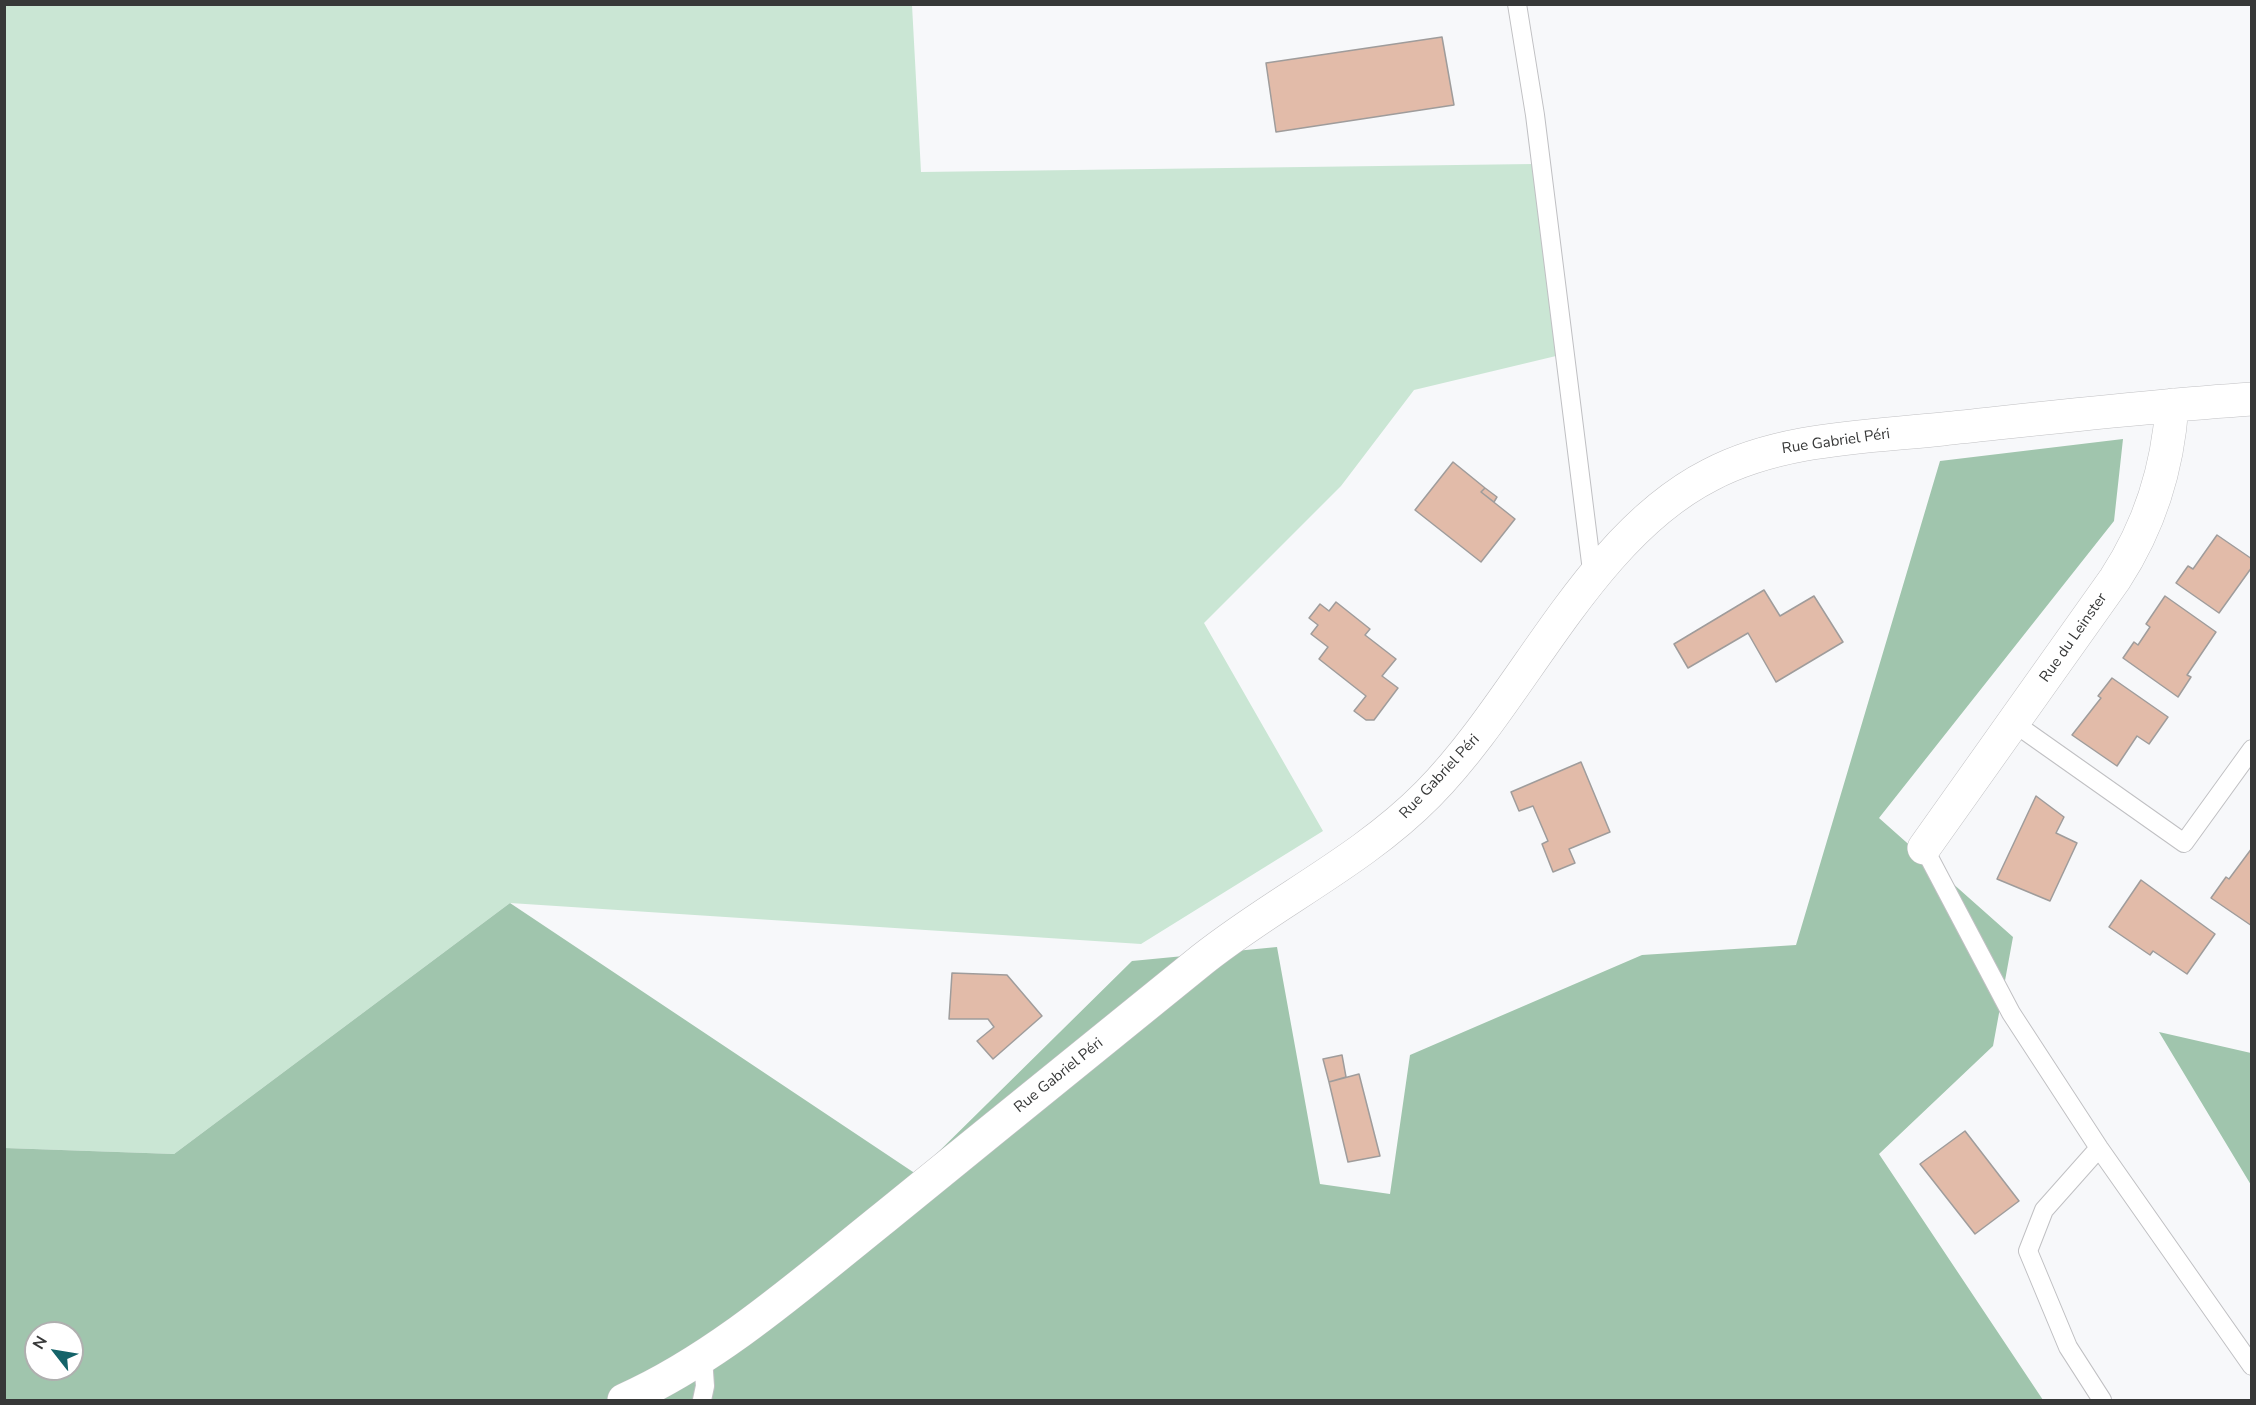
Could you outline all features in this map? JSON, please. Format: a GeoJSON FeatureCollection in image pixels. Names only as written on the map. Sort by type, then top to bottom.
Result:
{"type":"FeatureCollection","features":[{"type":"Feature","properties":{"kind":"street","name":"Rue Gabriel Péri"},"geometry":{"type":"LineString","coordinates":[[624,1401],[653,1388],[703,1358],[825,1265],[1210,954],[1347,861],[1399,822],[1456,765],[1612,554],[1656,510],[1683,489],[1737,461],[1798,446],[2172,405],[2252,399]]}},
{"type":"Feature","properties":{"kind":"street","name":"Rue du Leinster"},"geometry":{"type":"LineString","coordinates":[[1924,848],[2115,579],[2137,542],[2170,442],[2172,405]]}},
{"type":"Feature","properties":{"kind":"lane"},"geometry":{"type":"LineString","coordinates":[[1517,4],[1535,115],[1593,579]]}},
{"type":"Feature","properties":{"kind":"lane"},"geometry":{"type":"LineString","coordinates":[[2014,723],[2184,843],[2252,749]]}},
{"type":"Feature","properties":{"kind":"lane"},"geometry":{"type":"LineString","coordinates":[[1924,848],[1995,987],[2099,1148],[2252,1366]]}},
{"type":"Feature","properties":{"kind":"lane"},"geometry":{"type":"LineString","coordinates":[[2099,1148],[2044,1210],[2028,1251],[2068,1347],[2102,1401]]}},
{"type":"Feature","properties":{"kind":"lane"},"geometry":{"type":"LineString","coordinates":[[702,1401],[705,1386],[703,1358]]}},
{"type":"Feature","properties":{"kind":"green space"},"geometry":{"type":"Polygon","coordinates":[[[5,5],[912,5],[921,172],[1533,164],[1556,356],[1414,390],[1341,486],[1204,623],[1323,831],[1141,944],[510,903],[174,1154],[5,1148],[5,5]]]}},
{"type":"Feature","properties":{"kind":"green space"},"geometry":{"type":"Polygon","coordinates":[[[2123,439],[2114,521],[1879,818],[2013,937],[1993,1046],[1879,1154],[2043,1400],[5,1400],[5,1148],[174,1154],[510,903],[916,1174],[1132,961],[1277,947],[1320,1184],[1390,1194],[1410,1055],[1642,955],[1796,945],[1940,461],[2123,439]]]}},
{"type":"Feature","properties":{"kind":"green space"},"geometry":{"type":"Polygon","coordinates":[[[2159,1032],[2251,1053],[2251,1185],[2159,1032]]]}},
{"type":"Feature","properties":{"kind":"building"},"geometry":{"type":"Polygon","coordinates":[[[1442,37],[1454,105],[1276,132],[1266,63],[1442,37]]]}},
{"type":"Feature","properties":{"kind":"building"},"geometry":{"type":"Polygon","coordinates":[[[1453,462],[1485,488],[1481,492],[1515,519],[1481,562],[1415,510],[1453,462]]]}},
{"type":"Feature","properties":{"kind":"building"},"geometry":{"type":"Polygon","coordinates":[[[1485,488],[1497,497],[1494,502],[1481,492],[1485,488]]]}},
{"type":"Feature","properties":{"kind":"building"},"geometry":{"type":"Polygon","coordinates":[[[2217,535],[2252,559],[2252,567],[2219,613],[2176,583],[2188,566],[2193,569],[2217,535]]]}},
{"type":"Feature","properties":{"kind":"building"},"geometry":{"type":"Polygon","coordinates":[[[1764,590],[1780,616],[1814,596],[1843,642],[1776,682],[1748,633],[1688,668],[1674,644],[1764,590]]]}},
{"type":"Feature","properties":{"kind":"building"},"geometry":{"type":"Polygon","coordinates":[[[2165,596],[2216,632],[2187,675],[2191,677],[2178,697],[2123,658],[2134,642],[2138,645],[2150,627],[2146,624],[2165,596]]]}},
{"type":"Feature","properties":{"kind":"building"},"geometry":{"type":"Polygon","coordinates":[[[1336,602],[1370,629],[1365,635],[1396,659],[1382,676],[1398,688],[1374,720],[1366,720],[1354,711],[1366,696],[1319,659],[1328,647],[1311,634],[1318,625],[1309,618],[1320,604],[1329,611],[1336,602]]]}},
{"type":"Feature","properties":{"kind":"building"},"geometry":{"type":"Polygon","coordinates":[[[2112,678],[2168,717],[2149,744],[2137,736],[2117,766],[2072,735],[2101,698],[2098,696],[2112,678]]]}},
{"type":"Feature","properties":{"kind":"building"},"geometry":{"type":"Polygon","coordinates":[[[1581,762],[1610,832],[1569,849],[1575,863],[1553,872],[1542,844],[1548,841],[1533,806],[1519,811],[1511,792],[1581,762]]]}},
{"type":"Feature","properties":{"kind":"building"},"geometry":{"type":"Polygon","coordinates":[[[2036,796],[2064,817],[2056,833],[2077,843],[2050,901],[1997,879],[2036,796]]]}},
{"type":"Feature","properties":{"kind":"building"},"geometry":{"type":"Polygon","coordinates":[[[2252,848],[2252,926],[2211,898],[2226,877],[2229,879],[2252,848]]]}},
{"type":"Feature","properties":{"kind":"building"},"geometry":{"type":"Polygon","coordinates":[[[2141,880],[2215,934],[2187,974],[2153,951],[2150,955],[2109,927],[2141,880]]]}},
{"type":"Feature","properties":{"kind":"building"},"geometry":{"type":"Polygon","coordinates":[[[952,973],[1007,975],[1042,1016],[993,1059],[977,1041],[994,1027],[988,1019],[949,1019],[952,973]]]}},
{"type":"Feature","properties":{"kind":"building"},"geometry":{"type":"Polygon","coordinates":[[[1342,1055],[1346,1077],[1329,1082],[1323,1059],[1342,1055]]]}},
{"type":"Feature","properties":{"kind":"building"},"geometry":{"type":"Polygon","coordinates":[[[1359,1074],[1380,1156],[1348,1162],[1329,1082],[1359,1074]]]}},
{"type":"Feature","properties":{"kind":"building"},"geometry":{"type":"Polygon","coordinates":[[[1965,1131],[2019,1201],[1975,1234],[1920,1164],[1965,1131]]]}}]}
